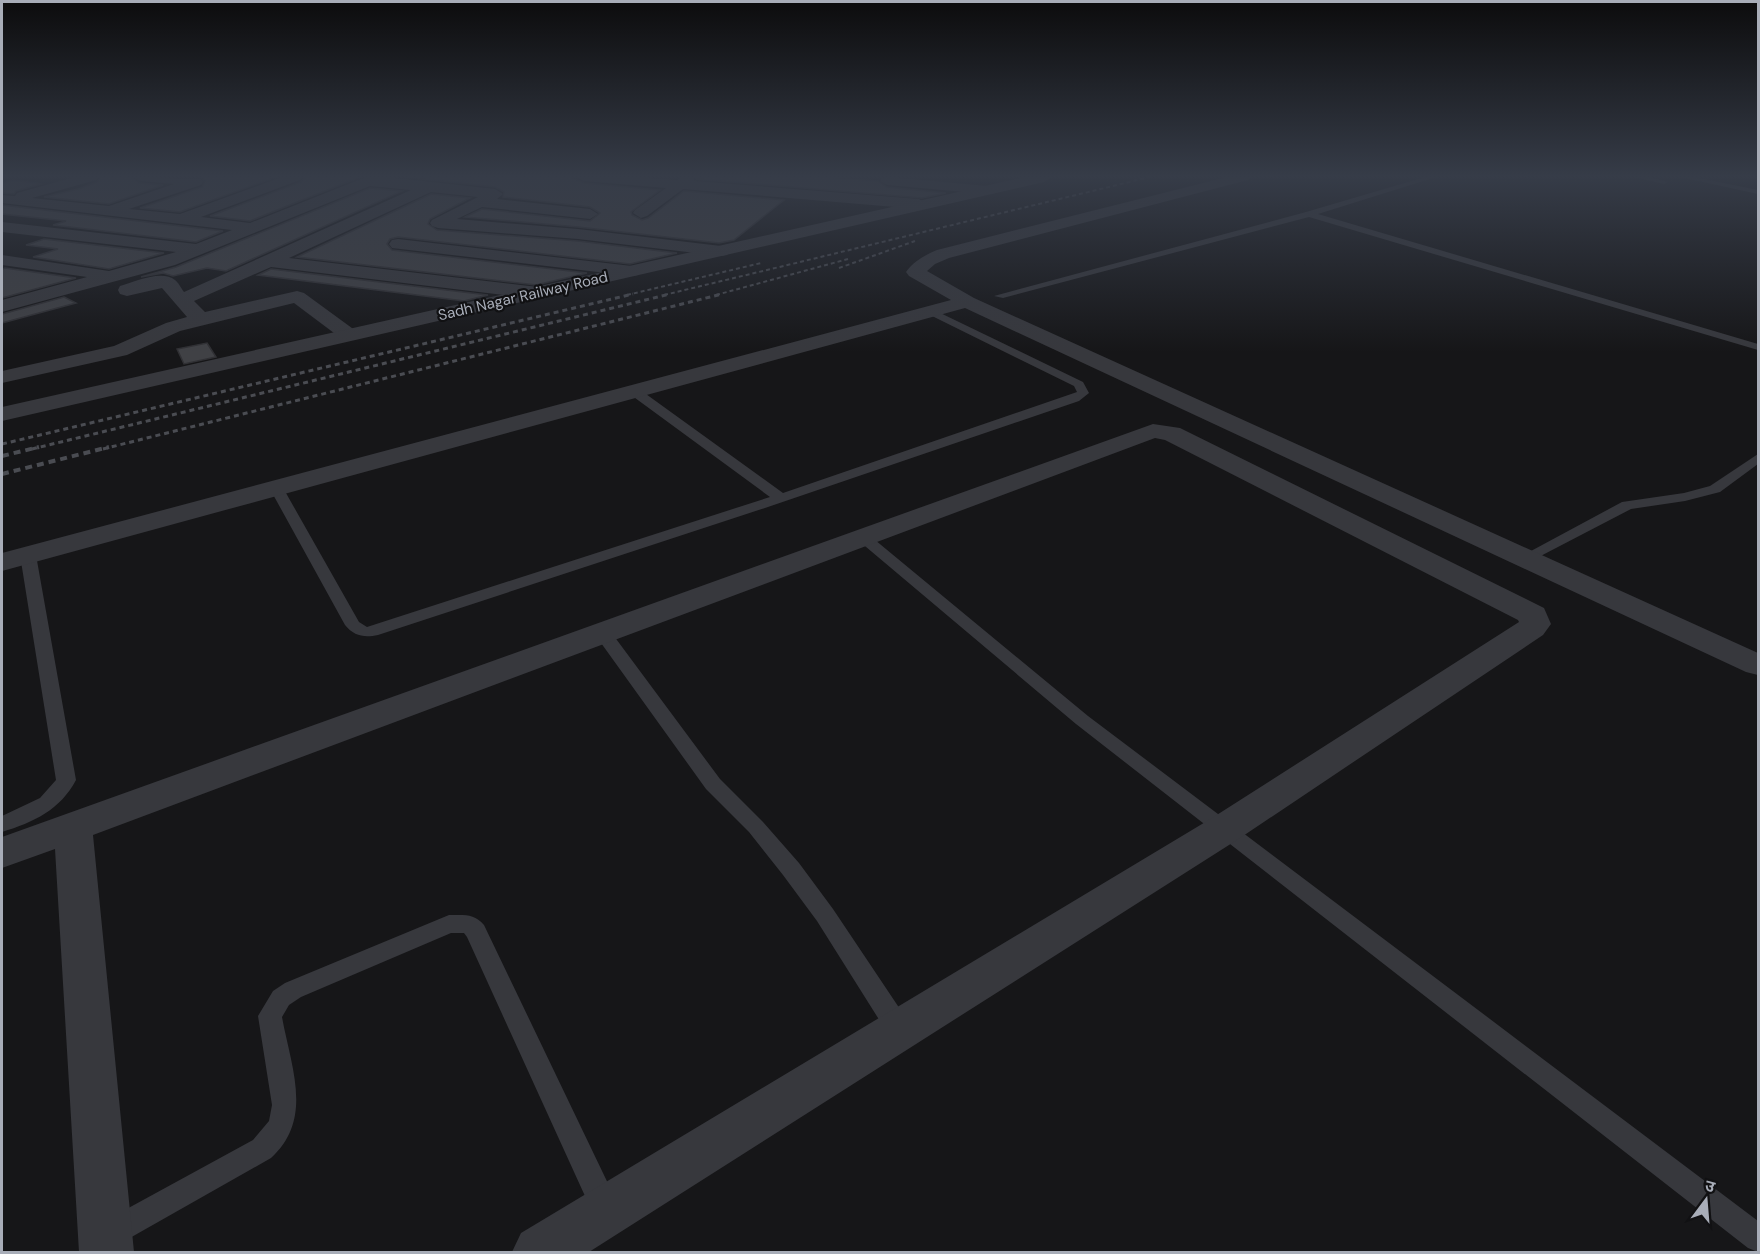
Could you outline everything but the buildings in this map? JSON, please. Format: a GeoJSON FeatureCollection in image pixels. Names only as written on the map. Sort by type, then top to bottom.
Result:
{"type":"FeatureCollection","features":[{"type":"Feature","properties":{"kind":"street"},"geometry":{"type":"LineString","coordinates":[[78,236],[199,249]]}},
{"type":"Feature","properties":{"kind":"street"},"geometry":{"type":"LineString","coordinates":[[191,236],[230,242]]}},
{"type":"Feature","properties":{"kind":"street"},"geometry":{"type":"LineString","coordinates":[[215,236],[274,258],[346,270],[538,293]]}},
{"type":"Feature","properties":{"kind":"street"},"geometry":{"type":"LineString","coordinates":[[2,306],[118,276],[199,249],[230,242],[236,236]]}},
{"type":"Feature","properties":{"kind":"street"},"geometry":{"type":"LineString","coordinates":[[181,300],[324,236]]}},
{"type":"Feature","properties":{"kind":"street"},"geometry":{"type":"LineString","coordinates":[[415,236],[392,247],[632,271]]}},
{"type":"Feature","properties":{"kind":"street"},"geometry":{"type":"LineString","coordinates":[[592,236],[721,250]]}},
{"type":"Feature","properties":{"kind":"street","name":"Sadh Nagar Railway Road"},"geometry":{"type":"LineString","coordinates":[[2,414],[783,236]]}},
{"type":"Feature","properties":{"kind":"street"},"geometry":{"type":"LineString","coordinates":[[1015,236],[943,254],[915,270],[917,274],[967,302],[1758,665]]}},
{"type":"Feature","properties":{"kind":"street"},"geometry":{"type":"LineString","coordinates":[[2,260],[118,276]]}},
{"type":"Feature","properties":{"kind":"street"},"geometry":{"type":"LineString","coordinates":[[346,270],[367,260]]}},
{"type":"Feature","properties":{"kind":"street"},"geometry":{"type":"LineString","coordinates":[[2,324],[160,281],[167,282],[181,300],[201,319]]}},
{"type":"Feature","properties":{"kind":"street"},"geometry":{"type":"LineString","coordinates":[[16,283],[38,287],[50,293]]}},
{"type":"Feature","properties":{"kind":"street"},"geometry":{"type":"LineString","coordinates":[[2,377],[120,351],[173,327],[297,297],[349,335]]}},
{"type":"Feature","properties":{"kind":"street"},"geometry":{"type":"LineString","coordinates":[[2,562],[967,302]]}},
{"type":"Feature","properties":{"kind":"street"},"geometry":{"type":"LineString","coordinates":[[2,853],[864,538],[1147,432],[1165,431],[1533,615],[1535,624],[1532,628],[1226,828],[540,1252]]}},
{"type":"Feature","properties":{"kind":"street"},"geometry":{"type":"LineString","coordinates":[[74,826],[106,1244]]}},
{"type":"Feature","properties":{"kind":"lane"},"geometry":{"type":"LineString","coordinates":[[999,296],[1228,236]]}},
{"type":"Feature","properties":{"kind":"lane"},"geometry":{"type":"LineString","coordinates":[[1382,236],[1758,347]]}},
{"type":"Feature","properties":{"kind":"lane"},"geometry":{"type":"LineString","coordinates":[[277,489],[353,625],[364,632],[382,629],[781,498],[1075,398],[1083,393],[1079,384],[932,312]]}},
{"type":"Feature","properties":{"kind":"lane"},"geometry":{"type":"LineString","coordinates":[[634,392],[781,498]]}},
{"type":"Feature","properties":{"kind":"lane"},"geometry":{"type":"LineString","coordinates":[[1526,558],[1627,505],[1685,497],[1715,489],[1758,459]]}},
{"type":"Feature","properties":{"kind":"lane"},"geometry":{"type":"LineString","coordinates":[[864,538],[1082,720],[1226,828],[1758,1238]]}},
{"type":"Feature","properties":{"kind":"lane"},"geometry":{"type":"LineString","coordinates":[[2,824],[34,813],[45,806],[62,789],[66,780],[28,555]]}},
{"type":"Feature","properties":{"kind":"lane"},"geometry":{"type":"LineString","coordinates":[[602,632],[713,784],[756,827],[791,869],[825,915],[900,1030]]}},
{"type":"Feature","properties":{"kind":"lane"},"geometry":{"type":"LineString","coordinates":[[106,1244],[262,1149],[279,1130],[284,1118],[285,1105],[270,1016],[281,998],[439,929],[461,922],[470,924],[476,932],[606,1212]]}},
{"type":"Feature","properties":{"kind":"railway"},"geometry":{"type":"LineString","coordinates":[[664,295],[909,236]]}},
{"type":"Feature","properties":{"kind":"railway"},"geometry":{"type":"LineString","coordinates":[[839,268],[915,241]]}},
{"type":"Feature","properties":{"kind":"railway"},"geometry":{"type":"LineString","coordinates":[[716,295],[848,259]]}},
{"type":"Feature","properties":{"kind":"railway"},"geometry":{"type":"LineString","coordinates":[[627,295],[761,263]]}},
{"type":"Feature","properties":{"kind":"railway"},"geometry":{"type":"LineString","coordinates":[[2,444],[633,294]]}},
{"type":"Feature","properties":{"kind":"railway"},"geometry":{"type":"LineString","coordinates":[[32,449],[670,294]]}},
{"type":"Feature","properties":{"kind":"railway"},"geometry":{"type":"LineString","coordinates":[[103,449],[722,294]]}},
{"type":"Feature","properties":{"kind":"railway"},"geometry":{"type":"LineString","coordinates":[[2,456],[39,447]]}},
{"type":"Feature","properties":{"kind":"railway"},"geometry":{"type":"LineString","coordinates":[[2,474],[109,447]]}}]}
